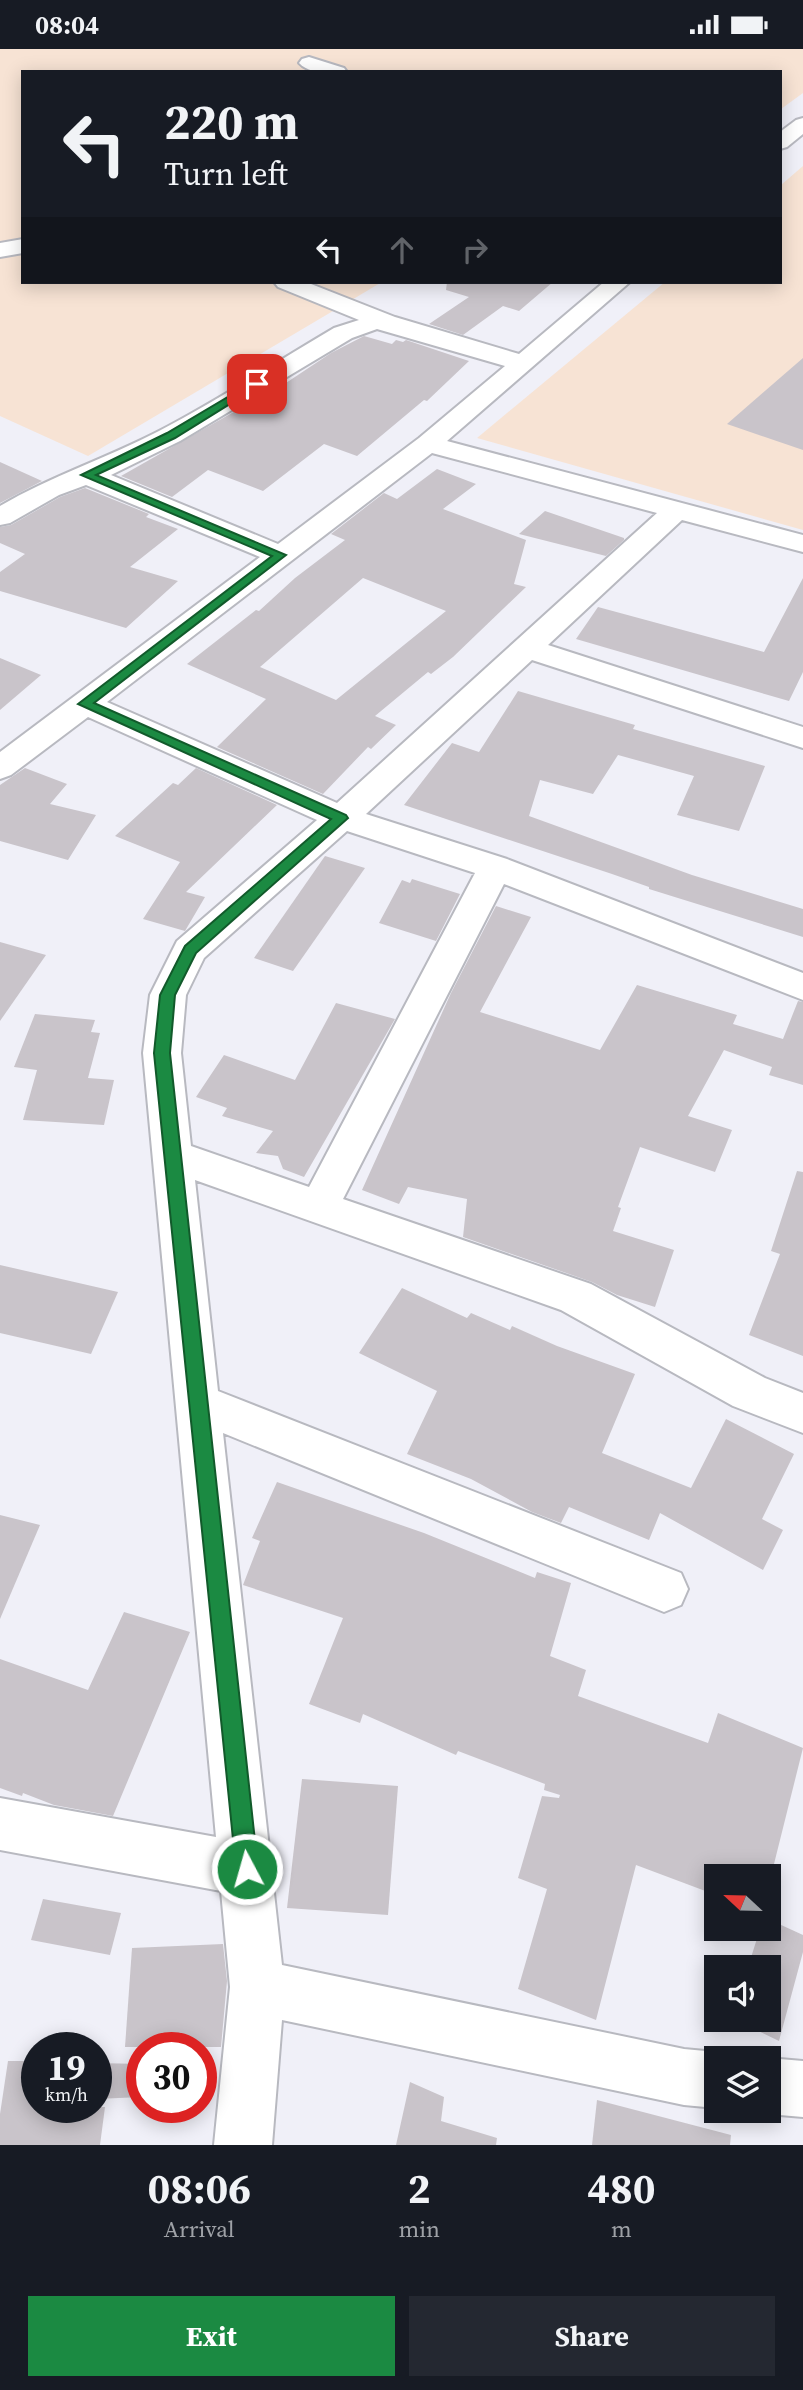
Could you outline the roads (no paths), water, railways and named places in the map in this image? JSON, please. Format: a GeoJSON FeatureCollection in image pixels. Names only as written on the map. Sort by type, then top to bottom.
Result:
{"type":"FeatureCollection","features":[{"type":"Feature","properties":{"kind":"street"},"geometry":{"type":"LineString","coordinates":[[309,63],[331,70]]}},
{"type":"Feature","properties":{"kind":"street"},"geometry":{"type":"LineString","coordinates":[[782,141],[803,124]]}},
{"type":"Feature","properties":{"kind":"street"},"geometry":{"type":"LineString","coordinates":[[0,250],[21,246]]}},
{"type":"Feature","properties":{"kind":"street"},"geometry":{"type":"LineString","coordinates":[[291,284],[386,321],[522,363]]}},
{"type":"Feature","properties":{"kind":"street"},"geometry":{"type":"LineString","coordinates":[[0,768],[428,444],[616,284]]}},
{"type":"Feature","properties":{"kind":"street"},"geometry":{"type":"LineString","coordinates":[[0,517],[49,489],[86,475],[171,435],[343,333],[386,321]]}},
{"type":"Feature","properties":{"kind":"street"},"geometry":{"type":"LineString","coordinates":[[428,444],[803,544]]}},
{"type":"Feature","properties":{"kind":"street"},"geometry":{"type":"LineString","coordinates":[[86,475],[280,555]]}},
{"type":"Feature","properties":{"kind":"street"},"geometry":{"type":"LineString","coordinates":[[243,2145],[257,1987],[162,1053],[168,995],[190,950],[341,818],[677,510]]}},
{"type":"Feature","properties":{"kind":"street"},"geometry":{"type":"LineString","coordinates":[[527,648],[803,738]]}},
{"type":"Feature","properties":{"kind":"street"},"geometry":{"type":"LineString","coordinates":[[85,704],[341,818],[495,867],[803,987]]}},
{"type":"Feature","properties":{"kind":"street"},"geometry":{"type":"LineString","coordinates":[[319,1207],[495,867]]}},
{"type":"Feature","properties":{"kind":"street"},"geometry":{"type":"LineString","coordinates":[[173,1156],[576,1297],[749,1392],[803,1413]]}},
{"type":"Feature","properties":{"kind":"street"},"geometry":{"type":"LineString","coordinates":[[199,1403],[664,1589]]}},
{"type":"Feature","properties":{"kind":"street"},"geometry":{"type":"LineString","coordinates":[[0,1824],[247,1869]]}},
{"type":"Feature","properties":{"kind":"street"},"geometry":{"type":"LineString","coordinates":[[257,1987],[684,2077],[704,2079]]}},
{"type":"Feature","properties":{"kind":"street"},"geometry":{"type":"LineString","coordinates":[[781,2087],[803,2089]]}}]}
